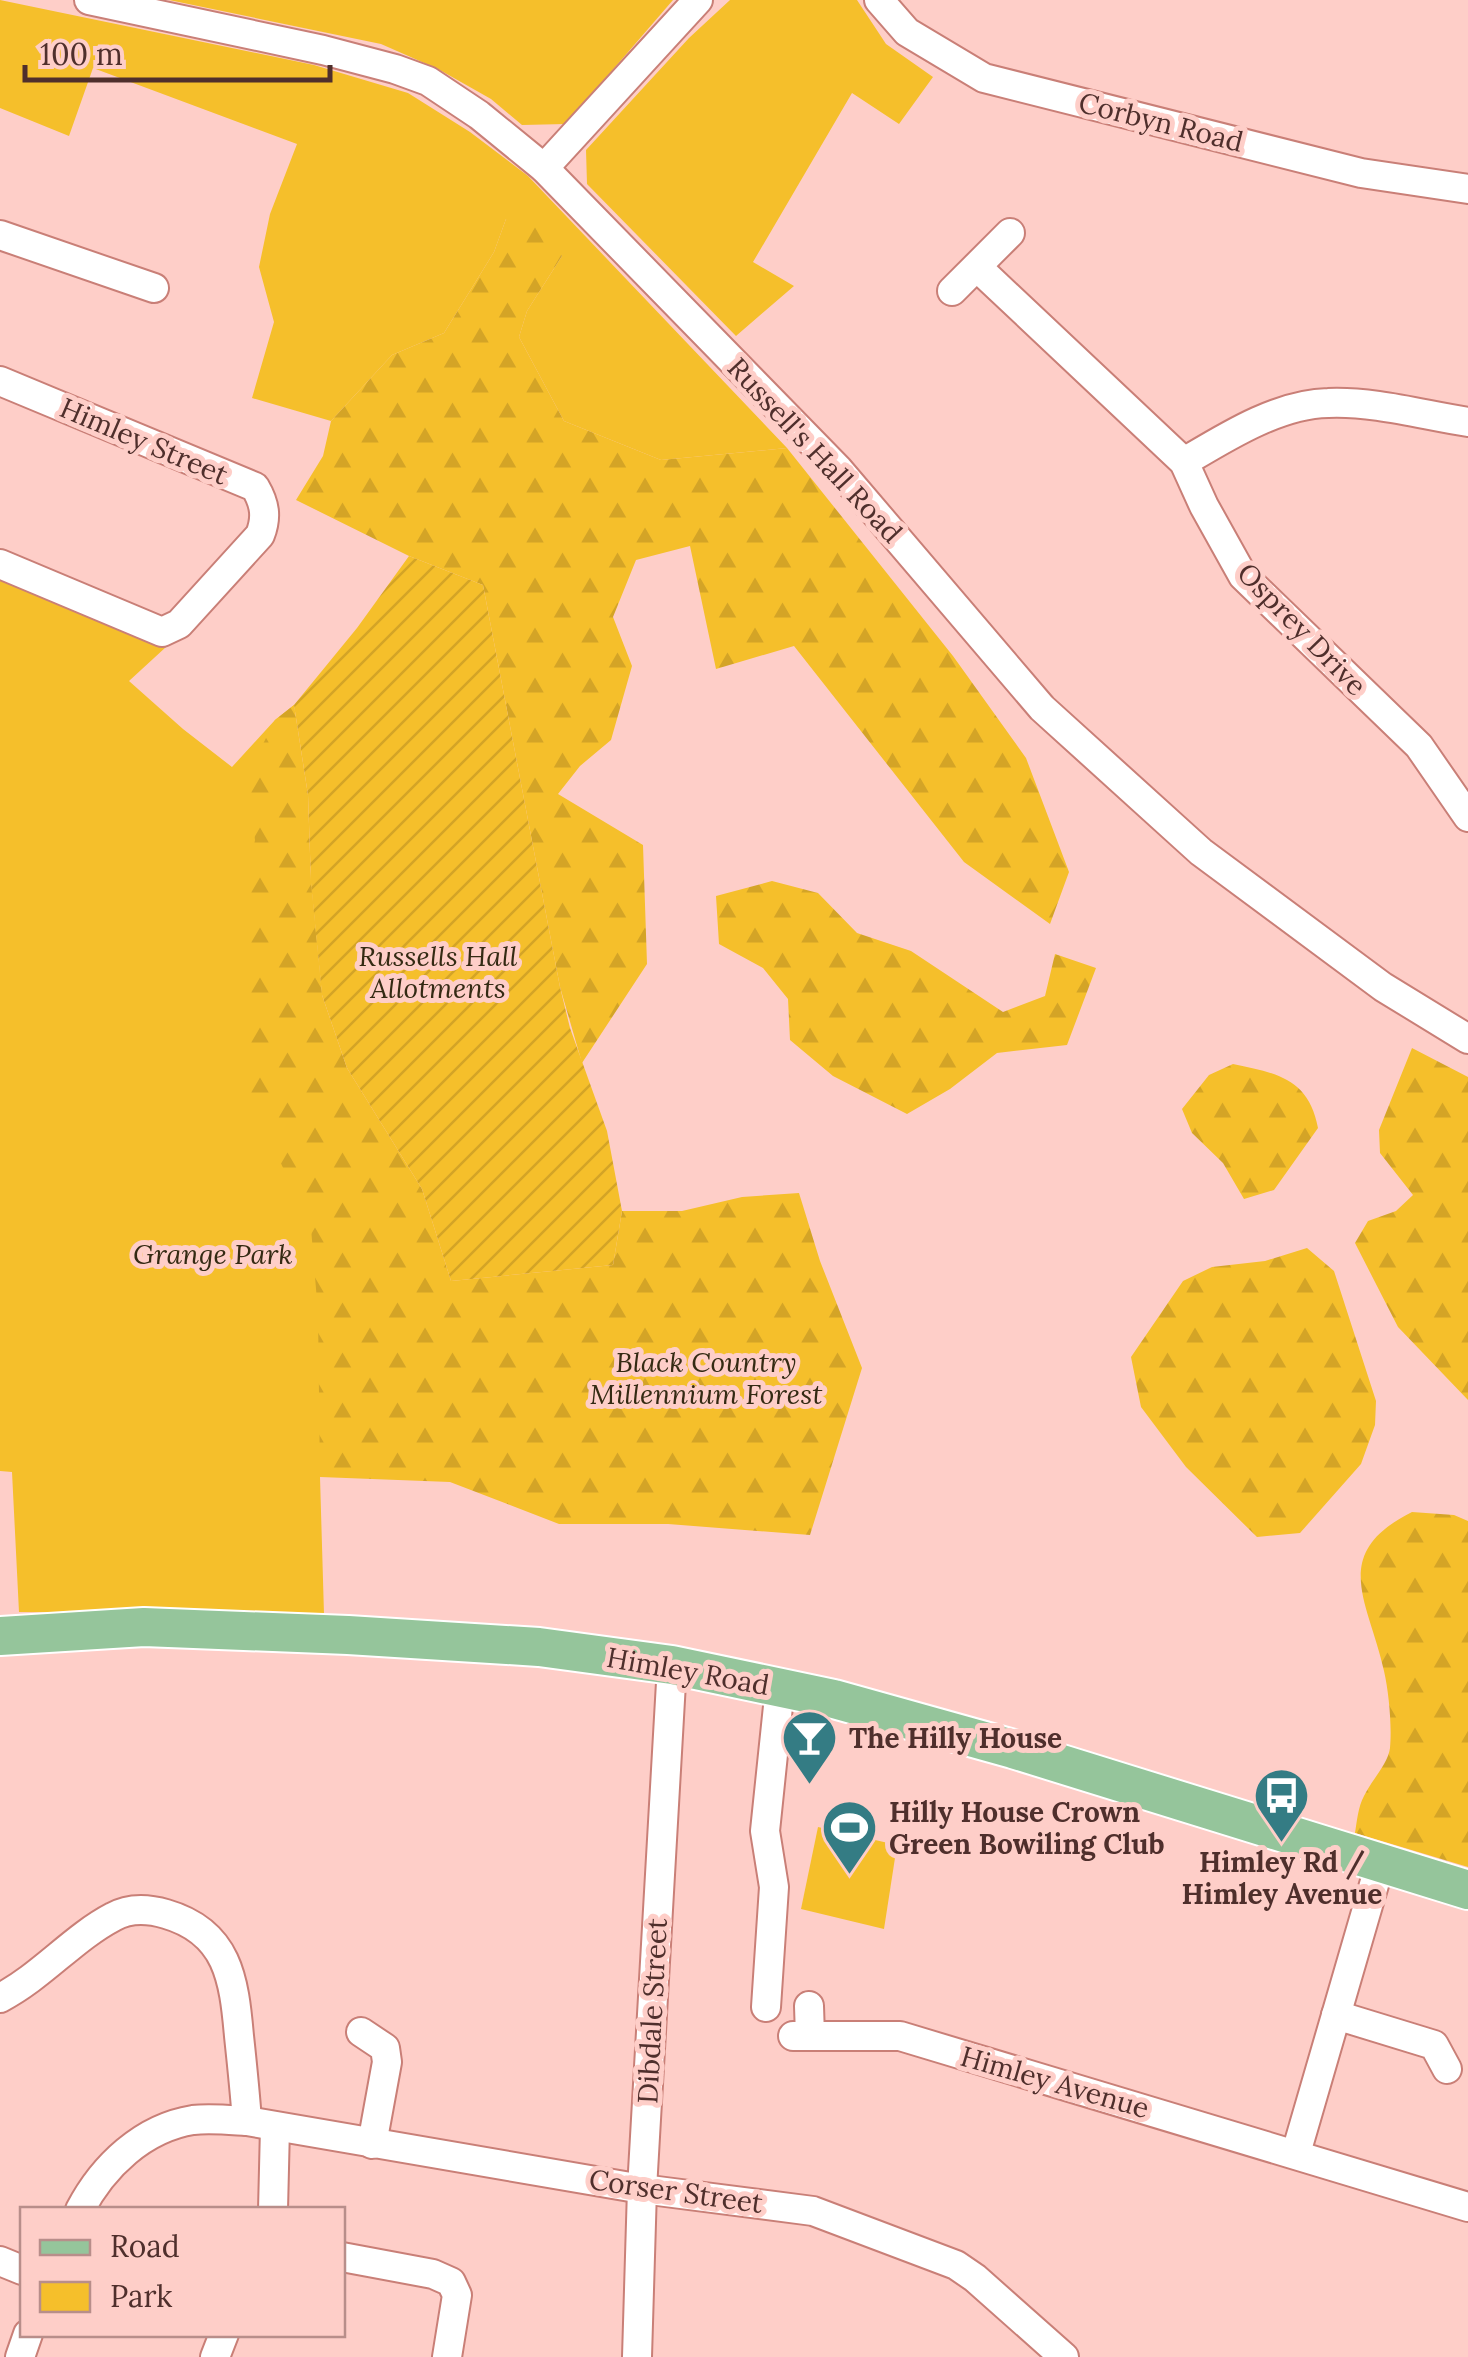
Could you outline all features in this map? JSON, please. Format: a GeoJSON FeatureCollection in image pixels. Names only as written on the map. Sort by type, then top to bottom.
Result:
{"type":"FeatureCollection","features":[{"type":"Feature","properties":{"kind":"main road","name":"Himley Road"},"geometry":{"type":"LineString","coordinates":[[0,1636],[144,1627],[348,1635],[540,1646],[672,1665],[834,1698],[1013,1749],[1468,1890]]}},
{"type":"Feature","properties":{"kind":"street","name":"Russell's Hall Road"},"geometry":{"type":"LineString","coordinates":[[89,0],[323,50],[428,81],[479,115],[544,168],[838,468],[1042,708],[1202,852],[1384,987],[1468,1039]]}},
{"type":"Feature","properties":{"kind":"street"},"geometry":{"type":"LineString","coordinates":[[544,168],[698,0]]}},
{"type":"Feature","properties":{"kind":"street","name":"Corbyn Road"},"geometry":{"type":"LineString","coordinates":[[879,0],[907,32],[984,78],[1361,173],[1468,189]]}},
{"type":"Feature","properties":{"kind":"street"},"geometry":{"type":"LineString","coordinates":[[952,291],[1010,233]]}},
{"type":"Feature","properties":{"kind":"street"},"geometry":{"type":"LineString","coordinates":[[0,235],[154,288]]}},
{"type":"Feature","properties":{"kind":"street","name":"Osprey Drive"},"geometry":{"type":"LineString","coordinates":[[977,267],[1184,462],[1243,576],[1419,746],[1468,817]]}},
{"type":"Feature","properties":{"kind":"street","name":"Himley Street"},"geometry":{"type":"LineString","coordinates":[[0,381],[255,487],[266,520],[260,535],[179,624],[162,632],[0,564]]}},
{"type":"Feature","properties":{"kind":"street"},"geometry":{"type":"LineString","coordinates":[[1184,462],[1272,416],[1325,402],[1372,405],[1468,422]]}},
{"type":"Feature","properties":{"kind":"street","name":"Dibdale Street"},"geometry":{"type":"LineString","coordinates":[[637,2357],[642,2188],[672,1665]]}},
{"type":"Feature","properties":{"kind":"street"},"geometry":{"type":"LineString","coordinates":[[766,2007],[774,1887],[765,1832],[780,1687]]}},
{"type":"Feature","properties":{"kind":"street"},"geometry":{"type":"LineString","coordinates":[[1296,2153],[1380,1864]]}},
{"type":"Feature","properties":{"kind":"street"},"geometry":{"type":"LineString","coordinates":[[0,1998],[28,1984],[114,1916],[153,1910],[176,1917],[214,1942],[235,1989],[273,2207]]}},
{"type":"Feature","properties":{"kind":"street","name":"Himley Avenue"},"geometry":{"type":"LineString","coordinates":[[809,2006],[802,2036],[900,2036],[1468,2207]]}},
{"type":"Feature","properties":{"kind":"street"},"geometry":{"type":"LineString","coordinates":[[1338,2008],[1430,2030]]}},
{"type":"Feature","properties":{"kind":"street"},"geometry":{"type":"LineString","coordinates":[[1338,2008],[1434,2045],[1447,2069]]}},
{"type":"Feature","properties":{"kind":"street"},"geometry":{"type":"LineString","coordinates":[[360,2032],[385,2048],[372,2144]]}},
{"type":"Feature","properties":{"kind":"street","name":"Corser Street"},"geometry":{"type":"LineString","coordinates":[[82,2207],[105,2173],[130,2148],[156,2131],[197,2120],[261,2124],[642,2188],[812,2210],[938,2256],[975,2278],[1064,2357]]}},
{"type":"Feature","properties":{"kind":"street"},"geometry":{"type":"LineString","coordinates":[[345,2258],[433,2274],[451,2282],[457,2295],[447,2357]]}},
{"type":"Feature","properties":{"kind":"green space"},"geometry":{"type":"Polygon","coordinates":[[[0,0],[314,65],[408,93],[470,132],[528,176],[787,448],[661,460],[564,421],[519,337],[527,311],[562,256],[506,219],[494,252],[444,333],[392,355],[331,421],[252,398],[274,322],[259,267],[270,214],[297,144],[93,68],[69,136],[0,108],[0,0]]]}},
{"type":"Feature","properties":{"kind":"green space"},"geometry":{"type":"Polygon","coordinates":[[[169,0],[673,0],[566,124],[522,125],[491,99],[438,69],[381,44],[169,0]]]}},
{"type":"Feature","properties":{"kind":"green space"},"geometry":{"type":"Polygon","coordinates":[[[730,0],[857,0],[886,44],[933,77],[899,124],[852,93],[753,262],[794,286],[736,336],[587,184],[586,150],[689,38],[730,0]]]}},
{"type":"Feature","properties":{"kind":"green space"},"geometry":{"type":"Polygon","coordinates":[[[506,219],[540,224],[562,256],[527,311],[519,337],[564,421],[661,460],[787,448],[953,656],[1026,758],[1069,872],[1050,924],[964,862],[794,646],[716,669],[690,546],[636,560],[613,617],[632,666],[611,740],[580,766],[558,794],[643,845],[647,964],[582,1063],[560,987],[483,585],[409,556],[296,500],[323,456],[331,421],[392,355],[444,333],[494,252],[506,219]]]}},
{"type":"Feature","properties":{"kind":"green space","name":"Russells Hall Allotments"},"geometry":{"type":"Polygon","coordinates":[[[409,556],[483,585],[560,987],[570,1028],[607,1131],[622,1211],[613,1265],[451,1281],[422,1189],[347,1068],[322,995],[311,883],[308,795],[294,705],[409,556]]]}},
{"type":"Feature","properties":{"kind":"green space","name":"Grange Park"},"geometry":{"type":"Polygon","coordinates":[[[0,580],[45,594],[166,647],[129,681],[232,767],[294,705],[322,995],[320,1477],[324,1614],[19,1612],[12,1472],[0,1471],[0,580]]]}},
{"type":"Feature","properties":{"kind":"green space","name":"Black Country Millennium Forest"},"geometry":{"type":"Polygon","coordinates":[[[294,705],[308,795],[311,883],[322,995],[347,1068],[422,1189],[451,1281],[613,1265],[622,1211],[682,1211],[742,1197],[799,1193],[820,1261],[862,1368],[810,1535],[668,1524],[559,1524],[450,1482],[320,1477],[318,1313],[311,1228],[246,1088],[244,899],[255,840],[247,776],[275,720],[294,705]]]}},
{"type":"Feature","properties":{"kind":"green space"},"geometry":{"type":"Polygon","coordinates":[[[772,881],[818,893],[857,933],[911,951],[1003,1012],[1045,996],[1055,954],[1096,968],[1067,1045],[997,1053],[950,1089],[907,1114],[833,1076],[790,1040],[788,999],[763,968],[719,944],[716,896],[772,881]]]}},
{"type":"Feature","properties":{"kind":"green space"},"geometry":{"type":"Polygon","coordinates":[[[1412,1048],[1468,1077],[1468,1400],[1398,1327],[1355,1243],[1368,1221],[1396,1211],[1413,1195],[1380,1153],[1379,1130],[1412,1048]]]}},
{"type":"Feature","properties":{"kind":"green space"},"geometry":{"type":"Polygon","coordinates":[[[1233,1064],[1289,1081],[1307,1099],[1318,1128],[1274,1190],[1244,1199],[1223,1163],[1192,1133],[1182,1109],[1209,1075],[1233,1064]]]}},
{"type":"Feature","properties":{"kind":"green space"},"geometry":{"type":"Polygon","coordinates":[[[1307,1248],[1334,1271],[1376,1401],[1375,1425],[1361,1464],[1300,1533],[1257,1537],[1186,1467],[1141,1407],[1131,1357],[1183,1281],[1212,1267],[1265,1261],[1307,1248]]]}},
{"type":"Feature","properties":{"kind":"green space"},"geometry":{"type":"Polygon","coordinates":[[[1412,1512],[1454,1515],[1468,1521],[1468,1867],[1355,1833],[1362,1800],[1386,1760],[1391,1739],[1384,1671],[1364,1601],[1362,1563],[1370,1545],[1386,1528],[1412,1512]]]}},
{"type":"Feature","properties":{"kind":"green space","name":"Hilly House Crown Green Bowiling Club"},"geometry":{"type":"Polygon","coordinates":[[[818,1827],[897,1845],[884,1929],[801,1909],[818,1827]]]}},
{"type":"Feature","properties":{"kind":"place","name":"The Hilly House"},"geometry":{"type":"Point","coordinates":[810,1787]}},
{"type":"Feature","properties":{"kind":"place","name":"Himley Rd / Himley Avenue"},"geometry":{"type":"Point","coordinates":[1282,1845]}},
{"type":"Feature","properties":{"kind":"place","name":"Hilly House Crown Green Bowiling Club"},"geometry":{"type":"Point","coordinates":[850,1877]}}]}
